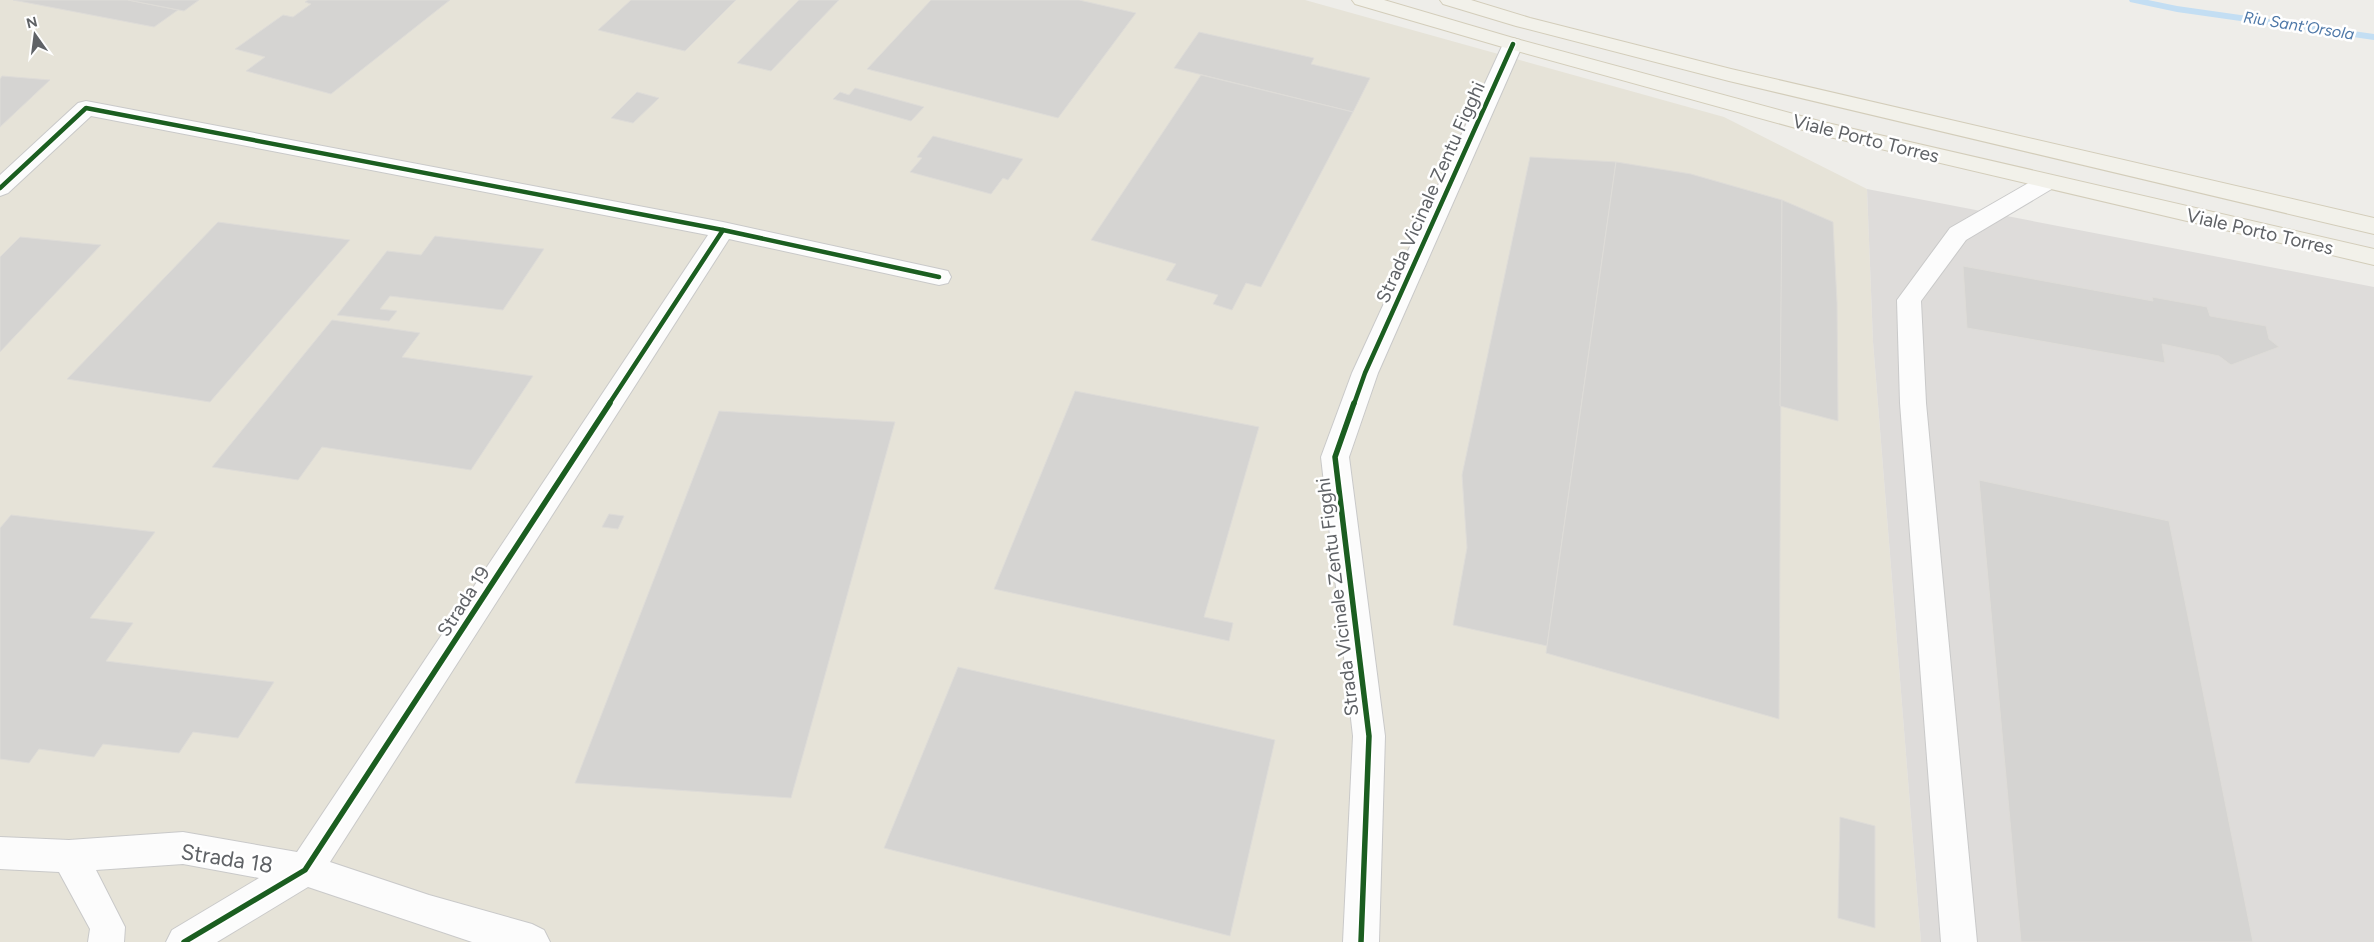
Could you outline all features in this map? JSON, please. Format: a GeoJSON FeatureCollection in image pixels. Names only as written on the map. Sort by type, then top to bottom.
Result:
{"type":"FeatureCollection","features":[{"type":"Feature","properties":{"kind":"main road","name":"Viale Porto Torres"},"geometry":{"type":"LineString","coordinates":[[1362,0],[1513,44],[1821,128],[2374,257]]}},
{"type":"Feature","properties":{"kind":"main road","name":"Viale Porto Torres"},"geometry":{"type":"LineString","coordinates":[[1450,0],[1523,22],[1729,75],[2374,226]]}},
{"type":"Feature","properties":{"kind":"street","name":"Strada Vicinale Zentu Figghi"},"geometry":{"type":"LineString","coordinates":[[1361,942],[1369,736],[1335,457],[1365,373],[1513,44]]}},
{"type":"Feature","properties":{"kind":"street"},"geometry":{"type":"LineString","coordinates":[[0,188],[86,108],[723,230],[938,277]]}},
{"type":"Feature","properties":{"kind":"street"},"geometry":{"type":"LineString","coordinates":[[1959,942],[1912,403],[1909,300],[1958,234],[2047,182]]}},
{"type":"Feature","properties":{"kind":"street","name":"Strada 19"},"geometry":{"type":"LineString","coordinates":[[184,942],[305,870],[723,230]]}},
{"type":"Feature","properties":{"kind":"street","name":"Strada 18"},"geometry":{"type":"LineString","coordinates":[[0,854],[69,856],[183,848],[305,870],[429,912],[532,942]]}},
{"type":"Feature","properties":{"kind":"street"},"geometry":{"type":"LineString","coordinates":[[69,856],[108,927],[106,942]]}},
{"type":"Feature","properties":{"kind":"shaded area"},"geometry":{"type":"Polygon","coordinates":[[[0,0],[1305,0],[1724,117],[1867,189],[1873,342],[1921,942],[0,942],[0,0]]]}},
{"type":"Feature","properties":{"kind":"shaded area"},"geometry":{"type":"Polygon","coordinates":[[[1867,189],[2374,287],[2374,942],[1921,942],[1873,342],[1867,189]]]}},
{"type":"Feature","properties":{"kind":"building"},"geometry":{"type":"Polygon","coordinates":[[[13,0],[128,0],[178,10],[154,27],[13,0]]]}},
{"type":"Feature","properties":{"kind":"building"},"geometry":{"type":"Polygon","coordinates":[[[128,0],[199,0],[184,11],[128,0]]]}},
{"type":"Feature","properties":{"kind":"building"},"geometry":{"type":"Polygon","coordinates":[[[308,0],[450,0],[331,94],[246,71],[265,57],[235,49],[283,15],[293,17],[311,4],[305,2],[308,0]]]}},
{"type":"Feature","properties":{"kind":"building"},"geometry":{"type":"Polygon","coordinates":[[[631,0],[736,0],[685,51],[598,30],[631,0]]]}},
{"type":"Feature","properties":{"kind":"building"},"geometry":{"type":"Polygon","coordinates":[[[799,0],[839,0],[771,71],[737,63],[799,0]]]}},
{"type":"Feature","properties":{"kind":"building"},"geometry":{"type":"Polygon","coordinates":[[[931,0],[1079,0],[1136,13],[1058,118],[867,69],[931,0]]]}},
{"type":"Feature","properties":{"kind":"building"},"geometry":{"type":"Polygon","coordinates":[[[1199,32],[1314,58],[1311,64],[1370,78],[1353,112],[1174,68],[1199,32]]]}},
{"type":"Feature","properties":{"kind":"building"},"geometry":{"type":"Polygon","coordinates":[[[1201,75],[1353,112],[1261,287],[1246,283],[1232,310],[1213,304],[1218,295],[1166,280],[1176,264],[1091,240],[1201,75]]]}},
{"type":"Feature","properties":{"kind":"building"},"geometry":{"type":"Polygon","coordinates":[[[2,76],[50,80],[0,127],[0,79],[2,76]]]}},
{"type":"Feature","properties":{"kind":"building"},"geometry":{"type":"Polygon","coordinates":[[[855,88],[924,107],[911,121],[833,99],[840,92],[849,95],[855,88]]]}},
{"type":"Feature","properties":{"kind":"building"},"geometry":{"type":"Polygon","coordinates":[[[637,92],[659,98],[633,123],[611,118],[637,92]]]}},
{"type":"Feature","properties":{"kind":"building"},"geometry":{"type":"Polygon","coordinates":[[[933,136],[1023,159],[1008,180],[1003,178],[991,194],[910,172],[922,158],[917,157],[933,136]]]}},
{"type":"Feature","properties":{"kind":"building"},"geometry":{"type":"Polygon","coordinates":[[[1530,157],[1616,162],[1547,646],[1453,625],[1467,548],[1462,475],[1530,157]]]}},
{"type":"Feature","properties":{"kind":"building"},"geometry":{"type":"Polygon","coordinates":[[[1616,162],[1691,174],[1782,200],[1779,719],[1546,653],[1616,162]]]}},
{"type":"Feature","properties":{"kind":"building"},"geometry":{"type":"Polygon","coordinates":[[[1782,200],[1833,222],[1837,302],[1838,421],[1780,406],[1782,200]]]}},
{"type":"Feature","properties":{"kind":"building"},"geometry":{"type":"Polygon","coordinates":[[[218,222],[350,240],[210,402],[67,379],[218,222]]]}},
{"type":"Feature","properties":{"kind":"building"},"geometry":{"type":"Polygon","coordinates":[[[435,236],[544,249],[503,310],[390,296],[380,309],[397,311],[389,321],[337,315],[387,251],[421,255],[435,236]]]}},
{"type":"Feature","properties":{"kind":"building"},"geometry":{"type":"Polygon","coordinates":[[[20,237],[101,245],[0,352],[0,257],[20,237]]]}},
{"type":"Feature","properties":{"kind":"building"},"geometry":{"type":"Polygon","coordinates":[[[1963,266],[2153,301],[2152,297],[2207,307],[2210,316],[2266,326],[2269,339],[2279,347],[2231,365],[2219,356],[2162,344],[2165,363],[1967,328],[1963,266]]]}},
{"type":"Feature","properties":{"kind":"building"},"geometry":{"type":"Polygon","coordinates":[[[332,320],[420,333],[402,357],[533,376],[471,470],[322,447],[298,480],[212,467],[332,320]]]}},
{"type":"Feature","properties":{"kind":"building"},"geometry":{"type":"Polygon","coordinates":[[[1075,391],[1259,427],[1204,617],[1233,623],[1229,641],[994,589],[1075,391]]]}},
{"type":"Feature","properties":{"kind":"building"},"geometry":{"type":"Polygon","coordinates":[[[719,411],[895,422],[791,798],[575,783],[719,411]]]}},
{"type":"Feature","properties":{"kind":"building"},"geometry":{"type":"Polygon","coordinates":[[[1979,480],[2169,521],[2253,942],[2021,942],[1979,480]]]}},
{"type":"Feature","properties":{"kind":"building"},"geometry":{"type":"Polygon","coordinates":[[[609,514],[624,516],[618,529],[602,527],[609,514]]]}},
{"type":"Feature","properties":{"kind":"building"},"geometry":{"type":"Polygon","coordinates":[[[11,515],[155,532],[90,618],[133,623],[106,661],[274,682],[238,738],[193,732],[179,753],[103,744],[94,757],[39,749],[29,763],[0,759],[0,528],[11,515]]]}},
{"type":"Feature","properties":{"kind":"building"},"geometry":{"type":"Polygon","coordinates":[[[958,667],[1275,740],[1230,936],[884,848],[958,667]]]}},
{"type":"Feature","properties":{"kind":"building"},"geometry":{"type":"Polygon","coordinates":[[[1840,817],[1875,826],[1875,928],[1838,918],[1840,817]]]}},
{"type":"Feature","properties":{"kind":"waterway","name":"Riu Sant'Orsola"},"geometry":{"type":"LineString","coordinates":[[2134,0],[2177,9],[2374,37]]}},
{"type":"Feature","properties":{"kind":"cycle path"},"geometry":{"type":"LineString","coordinates":[[1361,942],[1369,736],[1335,457],[1365,373],[1513,44]]}},
{"type":"Feature","properties":{"kind":"cycle path"},"geometry":{"type":"LineString","coordinates":[[0,188],[86,108],[723,230],[939,277]]}},
{"type":"Feature","properties":{"kind":"cycle path"},"geometry":{"type":"LineString","coordinates":[[184,942],[305,870],[723,230]]}}]}
